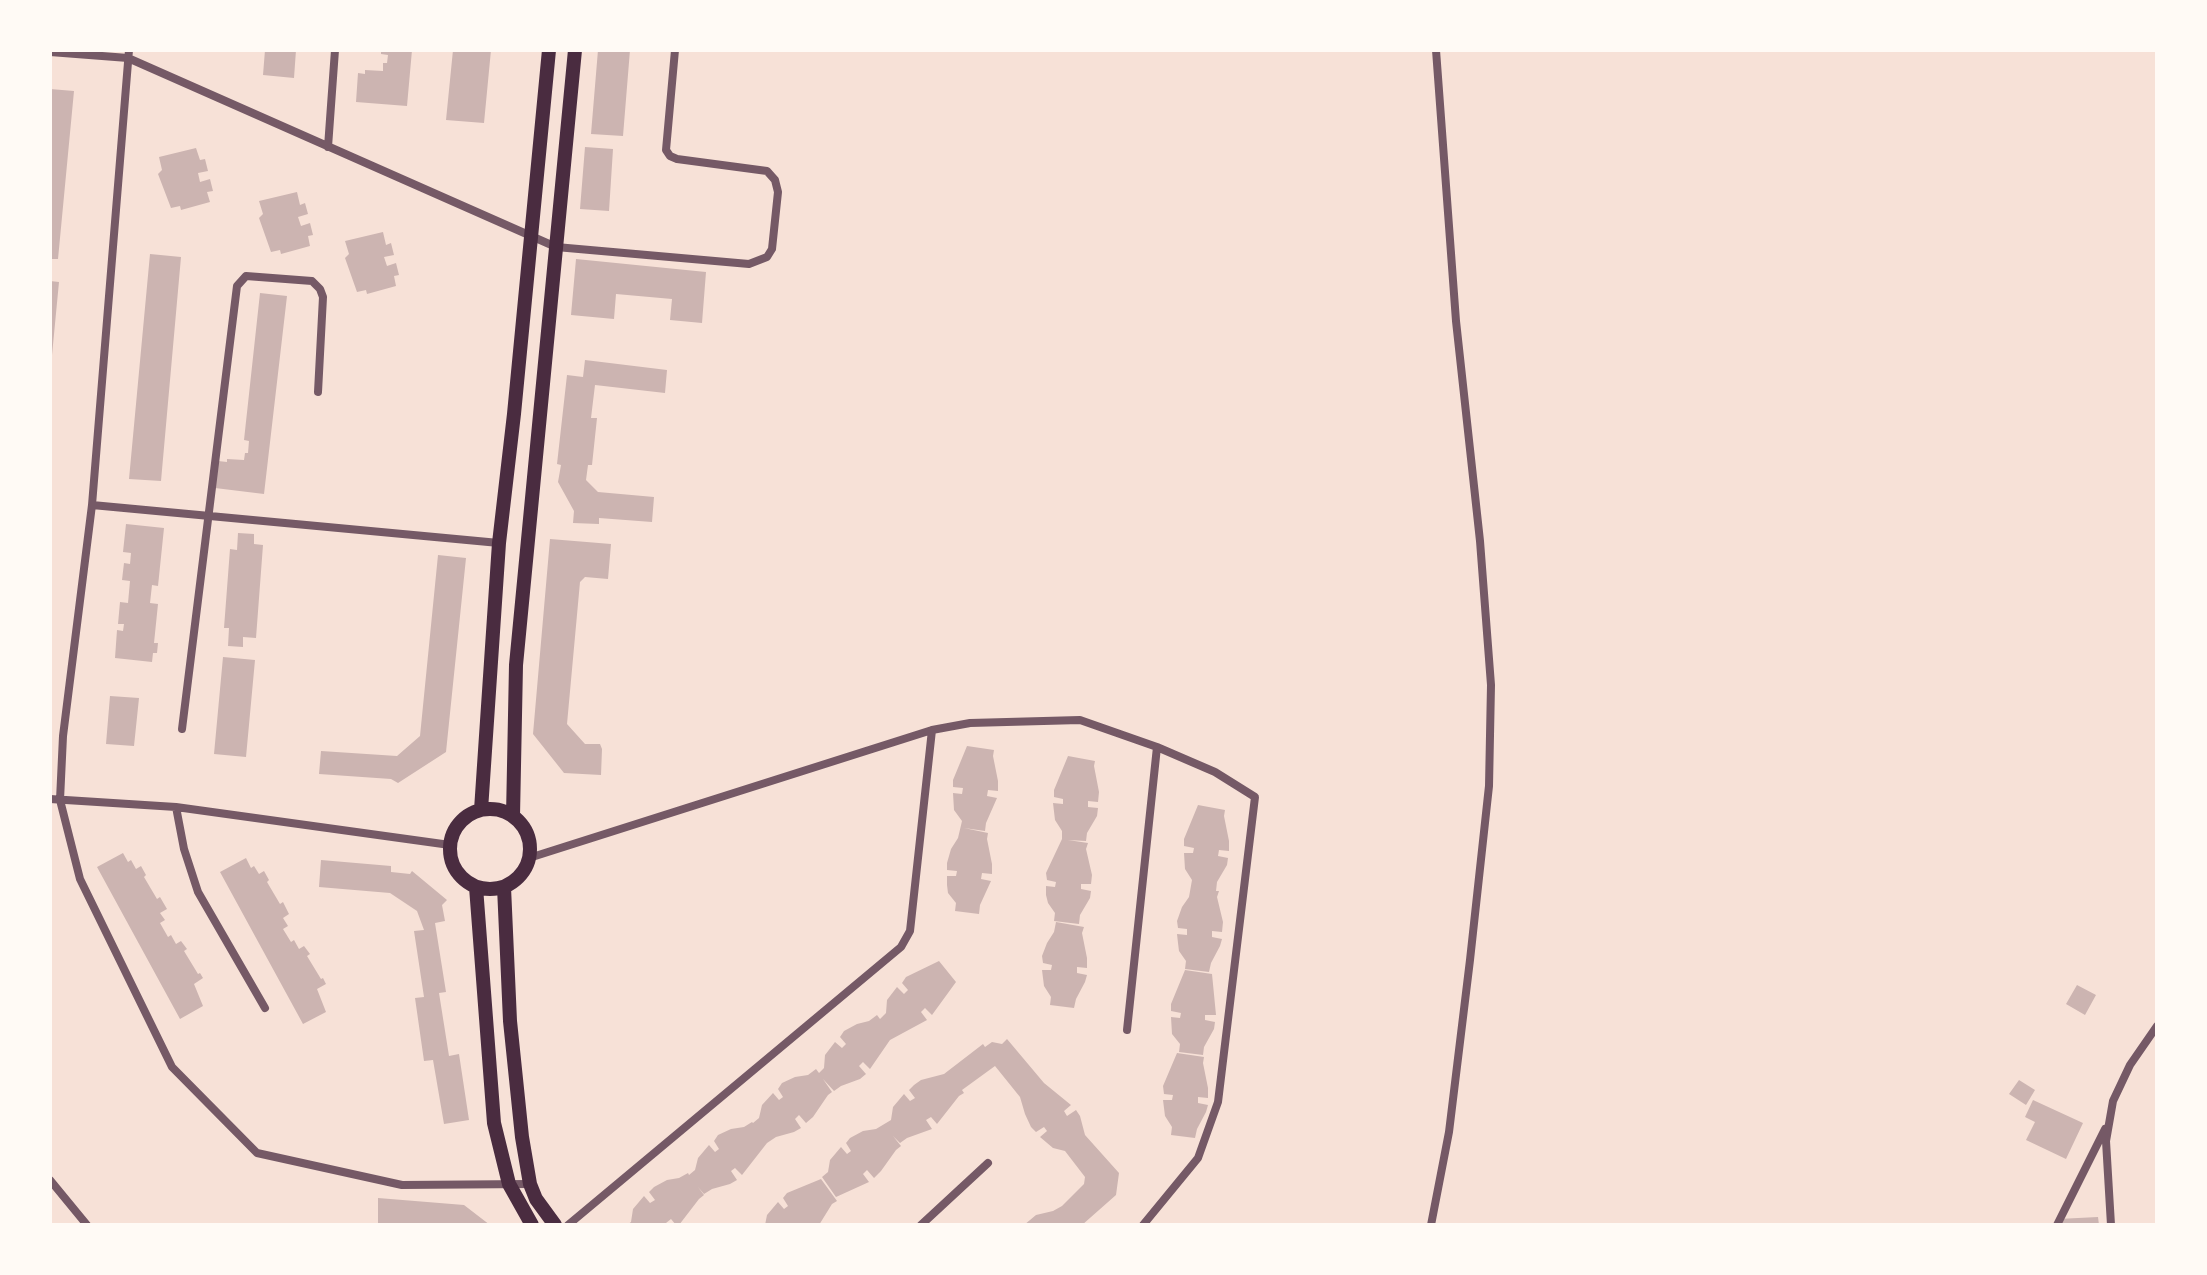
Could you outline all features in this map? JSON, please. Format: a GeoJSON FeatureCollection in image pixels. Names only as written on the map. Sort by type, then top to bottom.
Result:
{"type":"FeatureCollection","features":[{"type":"Feature","properties":{"kind":"main road"},"geometry":{"type":"LineString","coordinates":[[481,810],[499,543],[549,50]]}},
{"type":"Feature","properties":{"kind":"main road"},"geometry":{"type":"LineString","coordinates":[[513,816],[516,665],[575,50]]}},
{"type":"Feature","properties":{"kind":"main road"},"geometry":{"type":"LineString","coordinates":[[481,810],[503,811],[513,816],[528,835],[530,846],[529,858],[521,876],[504,887],[476,887],[459,875],[453,866],[450,845],[456,826],[471,813],[481,810]]}},
{"type":"Feature","properties":{"kind":"main road"},"geometry":{"type":"LineString","coordinates":[[476,887],[494,1123],[509,1184],[532,1225]]}},
{"type":"Feature","properties":{"kind":"main road"},"geometry":{"type":"LineString","coordinates":[[504,887],[510,1021],[522,1137],[530,1184],[536,1199],[555,1225]]}},
{"type":"Feature","properties":{"kind":"street"},"geometry":{"type":"LineString","coordinates":[[328,147],[335,50]]}},
{"type":"Feature","properties":{"kind":"street"},"geometry":{"type":"LineString","coordinates":[[50,52],[128,54],[328,147],[556,247],[749,264],[767,257],[772,249],[778,192],[775,180],[767,171],[677,159],[666,150],[675,50]]}},
{"type":"Feature","properties":{"kind":"street"},"geometry":{"type":"LineString","coordinates":[[1431,1225],[1449,1132],[1470,960],[1489,786],[1491,685],[1480,541],[1456,321],[1436,50]]}},
{"type":"Feature","properties":{"kind":"street"},"geometry":{"type":"LineString","coordinates":[[128,54],[92,505],[63,736],[60,800],[80,879],[172,1067],[257,1153],[402,1185],[530,1184]]}},
{"type":"Feature","properties":{"kind":"street"},"geometry":{"type":"LineString","coordinates":[[182,729],[237,286],[246,276],[312,281],[320,289],[323,297],[318,392]]}},
{"type":"Feature","properties":{"kind":"street"},"geometry":{"type":"LineString","coordinates":[[92,505],[499,543]]}},
{"type":"Feature","properties":{"kind":"street"},"geometry":{"type":"LineString","coordinates":[[529,858],[932,730],[970,723],[1080,720],[1157,747],[1215,772],[1255,797],[1218,1102],[1198,1158],[1143,1225]]}},
{"type":"Feature","properties":{"kind":"street"},"geometry":{"type":"LineString","coordinates":[[568,1225],[901,947],[910,931],[932,730]]}},
{"type":"Feature","properties":{"kind":"street"},"geometry":{"type":"LineString","coordinates":[[1127,1030],[1157,747]]}},
{"type":"Feature","properties":{"kind":"street"},"geometry":{"type":"LineString","coordinates":[[50,799],[176,807],[450,845]]}},
{"type":"Feature","properties":{"kind":"street"},"geometry":{"type":"LineString","coordinates":[[176,807],[184,849],[198,892],[265,1008]]}},
{"type":"Feature","properties":{"kind":"street"},"geometry":{"type":"LineString","coordinates":[[2111,1225],[2106,1141],[2113,1101],[2130,1065],[2157,1026]]}},
{"type":"Feature","properties":{"kind":"street"},"geometry":{"type":"LineString","coordinates":[[2057,1225],[2109,1122]]}},
{"type":"Feature","properties":{"kind":"street"},"geometry":{"type":"LineString","coordinates":[[921,1225],[988,1163]]}},
{"type":"Feature","properties":{"kind":"street"},"geometry":{"type":"LineString","coordinates":[[50,1180],[87,1225]]}},
{"type":"Feature","properties":{"kind":"building"},"geometry":{"type":"Polygon","coordinates":[[[265,50],[296,50],[294,78],[263,75],[265,50]]]}},
{"type":"Feature","properties":{"kind":"building"},"geometry":{"type":"Polygon","coordinates":[[[381,50],[412,50],[407,106],[356,102],[358,73],[365,74],[365,70],[383,71],[383,63],[387,63],[388,55],[381,54],[381,50]]]}},
{"type":"Feature","properties":{"kind":"building"},"geometry":{"type":"Polygon","coordinates":[[[453,50],[491,50],[484,123],[446,120],[453,50]]]}},
{"type":"Feature","properties":{"kind":"building"},"geometry":{"type":"Polygon","coordinates":[[[598,50],[630,50],[623,136],[591,134],[598,50]]]}},
{"type":"Feature","properties":{"kind":"building"},"geometry":{"type":"Polygon","coordinates":[[[50,89],[74,91],[58,259],[50,259],[50,89]]]}},
{"type":"Feature","properties":{"kind":"building"},"geometry":{"type":"Polygon","coordinates":[[[585,147],[613,149],[609,211],[580,209],[585,147]]]}},
{"type":"Feature","properties":{"kind":"building"},"geometry":{"type":"Polygon","coordinates":[[[196,148],[200,160],[205,159],[208,171],[198,173],[200,182],[210,179],[213,191],[207,192],[210,202],[181,210],[180,206],[171,208],[158,174],[162,170],[159,157],[196,148]]]}},
{"type":"Feature","properties":{"kind":"building"},"geometry":{"type":"Polygon","coordinates":[[[297,192],[300,205],[305,203],[308,214],[298,217],[301,226],[310,223],[313,235],[308,236],[310,246],[281,254],[280,250],[271,252],[259,218],[263,214],[259,201],[297,192]]]}},
{"type":"Feature","properties":{"kind":"building"},"geometry":{"type":"Polygon","coordinates":[[[383,232],[386,245],[391,243],[394,255],[384,257],[387,266],[396,263],[399,275],[394,276],[396,286],[367,294],[366,290],[357,292],[345,258],[349,254],[345,241],[383,232]]]}},
{"type":"Feature","properties":{"kind":"building"},"geometry":{"type":"Polygon","coordinates":[[[150,254],[181,257],[161,481],[129,479],[150,254]]]}},
{"type":"Feature","properties":{"kind":"building"},"geometry":{"type":"Polygon","coordinates":[[[576,259],[706,272],[702,323],[670,320],[672,299],[616,294],[614,319],[571,315],[576,259]]]}},
{"type":"Feature","properties":{"kind":"building"},"geometry":{"type":"Polygon","coordinates":[[[50,281],[59,282],[52,355],[50,355],[50,281]]]}},
{"type":"Feature","properties":{"kind":"building"},"geometry":{"type":"Polygon","coordinates":[[[260,293],[287,296],[264,494],[215,488],[218,461],[244,460],[245,453],[248,453],[249,441],[244,440],[260,293]]]}},
{"type":"Feature","properties":{"kind":"building"},"geometry":{"type":"Polygon","coordinates":[[[585,360],[667,370],[665,393],[595,385],[591,418],[597,418],[592,465],[588,465],[586,480],[598,492],[654,497],[652,522],[599,518],[599,524],[573,523],[574,511],[558,482],[561,465],[557,464],[567,375],[583,377],[585,360]]]}},
{"type":"Feature","properties":{"kind":"building"},"geometry":{"type":"Polygon","coordinates":[[[126,524],[164,528],[158,586],[152,585],[150,603],[158,604],[154,643],[158,643],[157,653],[153,653],[152,662],[115,658],[117,630],[123,631],[124,624],[118,624],[120,602],[128,603],[130,581],[122,580],[124,563],[130,564],[131,553],[123,552],[126,524]]]}},
{"type":"Feature","properties":{"kind":"building"},"geometry":{"type":"Polygon","coordinates":[[[238,533],[254,534],[254,544],[263,545],[256,638],[243,637],[243,647],[228,646],[229,628],[224,628],[230,549],[237,550],[238,533]]]}},
{"type":"Feature","properties":{"kind":"building"},"geometry":{"type":"Polygon","coordinates":[[[550,539],[611,544],[608,579],[585,577],[580,582],[567,724],[585,744],[600,744],[601,775],[564,773],[533,734],[550,539]]]}},
{"type":"Feature","properties":{"kind":"building"},"geometry":{"type":"Polygon","coordinates":[[[438,555],[466,558],[446,752],[398,783],[391,779],[319,774],[321,751],[397,756],[420,736],[438,555]]]}},
{"type":"Feature","properties":{"kind":"building"},"geometry":{"type":"Polygon","coordinates":[[[223,657],[255,660],[246,757],[214,754],[223,657]]]}},
{"type":"Feature","properties":{"kind":"building"},"geometry":{"type":"Polygon","coordinates":[[[110,696],[139,698],[134,746],[106,744],[110,696]]]}},
{"type":"Feature","properties":{"kind":"building"},"geometry":{"type":"Polygon","coordinates":[[[967,746],[994,750],[998,781],[998,791],[988,790],[987,796],[997,798],[985,831],[964,828],[988,833],[992,874],[982,873],[981,879],[991,881],[979,914],[955,911],[956,903],[948,893],[947,885],[947,876],[956,876],[957,871],[947,870],[947,863],[962,821],[954,810],[953,793],[962,794],[963,788],[953,787],[953,780],[967,746]]]}},
{"type":"Feature","properties":{"kind":"building"},"geometry":{"type":"Polygon","coordinates":[[[1068,756],[1095,761],[1099,792],[1098,802],[1088,801],[1088,807],[1098,808],[1086,841],[1068,840],[1088,843],[1086,849],[1091,884],[1081,884],[1081,889],[1091,891],[1079,924],[1054,921],[1055,913],[1046,895],[1046,886],[1055,887],[1056,882],[1047,880],[1046,873],[1062,839],[1053,803],[1063,804],[1063,799],[1054,797],[1054,790],[1068,756]]]}},
{"type":"Feature","properties":{"kind":"building"},"geometry":{"type":"Polygon","coordinates":[[[1198,805],[1225,810],[1229,841],[1229,851],[1219,850],[1218,856],[1228,858],[1216,891],[1219,891],[1217,897],[1223,922],[1222,932],[1212,931],[1212,937],[1222,939],[1209,972],[1185,969],[1186,961],[1179,951],[1177,934],[1187,935],[1187,929],[1178,928],[1177,921],[1189,897],[1192,880],[1185,869],[1184,853],[1193,853],[1194,848],[1184,846],[1184,839],[1198,805]]]}},
{"type":"Feature","properties":{"kind":"building"},"geometry":{"type":"Polygon","coordinates":[[[123,853],[136,869],[141,866],[157,899],[160,897],[167,909],[160,913],[165,920],[160,923],[176,944],[181,941],[187,949],[184,951],[203,978],[194,984],[203,1006],[180,1019],[97,867],[123,853]]]}},
{"type":"Feature","properties":{"kind":"building"},"geometry":{"type":"Polygon","coordinates":[[[246,858],[251,868],[254,866],[259,874],[264,871],[269,880],[267,882],[289,914],[283,918],[288,926],[283,929],[299,949],[304,946],[310,954],[307,956],[326,984],[317,989],[326,1012],[303,1024],[220,872],[246,858]]]}},
{"type":"Feature","properties":{"kind":"building"},"geometry":{"type":"Polygon","coordinates":[[[321,860],[391,866],[391,872],[410,874],[412,871],[447,900],[442,905],[445,921],[435,923],[446,992],[439,993],[449,1056],[459,1054],[469,1120],[444,1124],[433,1060],[424,1061],[415,998],[424,997],[414,931],[424,930],[417,911],[390,893],[319,887],[321,860]]]}},
{"type":"Feature","properties":{"kind":"building"},"geometry":{"type":"Polygon","coordinates":[[[1056,922],[1084,927],[1082,933],[1087,968],[1077,967],[1077,973],[1087,975],[1074,1008],[1050,1005],[1051,997],[1044,986],[1042,970],[1051,970],[1052,965],[1043,963],[1042,956],[1056,922]]]}},
{"type":"Feature","properties":{"kind":"building"},"geometry":{"type":"Polygon","coordinates":[[[939,961],[956,982],[932,1015],[925,1008],[921,1012],[927,1020],[890,1040],[870,1069],[863,1062],[859,1066],[866,1074],[834,1091],[823,1079],[832,1092],[813,1117],[806,1123],[799,1115],[795,1119],[801,1128],[767,1143],[742,1175],[735,1168],[731,1171],[737,1180],[704,1194],[698,1187],[704,1195],[679,1225],[671,1219],[666,1223],[668,1225],[627,1225],[631,1222],[633,1209],[644,1196],[650,1203],[655,1200],[649,1192],[654,1187],[667,1180],[689,1175],[709,1145],[715,1152],[719,1149],[714,1141],[718,1135],[753,1123],[759,1118],[762,1105],[773,1093],[779,1100],[783,1097],[778,1089],[782,1083],[808,1075],[816,1069],[819,1073],[824,1068],[825,1055],[835,1042],[842,1048],[846,1044],[840,1037],[844,1031],[877,1015],[880,1019],[886,1013],[887,1000],[897,987],[904,994],[908,990],[902,983],[906,977],[939,961]]]}},
{"type":"Feature","properties":{"kind":"building"},"geometry":{"type":"Polygon","coordinates":[[[1185,970],[1212,974],[1216,1015],[1205,1015],[1205,1020],[1215,1022],[1203,1055],[1179,1052],[1180,1044],[1172,1034],[1171,1017],[1180,1018],[1181,1013],[1171,1011],[1171,1004],[1185,970]]]}},
{"type":"Feature","properties":{"kind":"building"},"geometry":{"type":"Polygon","coordinates":[[[2077,985],[2096,995],[2085,1015],[2066,1004],[2077,985]]]}},
{"type":"Feature","properties":{"kind":"building"},"geometry":{"type":"Polygon","coordinates":[[[1007,1039],[1044,1083],[1071,1105],[1064,1111],[1067,1116],[1076,1110],[1085,1135],[1119,1173],[1116,1195],[1082,1225],[1024,1225],[1036,1215],[1062,1206],[1084,1184],[1085,1177],[1065,1151],[1053,1148],[1040,1137],[1047,1131],[1044,1127],[1036,1132],[1031,1127],[1020,1097],[995,1066],[962,1090],[964,1093],[937,1124],[931,1117],[926,1120],[932,1129],[900,1143],[893,1136],[901,1146],[881,1171],[874,1178],[867,1170],[863,1174],[869,1182],[836,1197],[822,1177],[841,1147],[847,1154],[851,1151],[846,1143],[850,1138],[891,1120],[893,1107],[904,1094],[910,1101],[915,1098],[909,1090],[921,1080],[944,1074],[983,1044],[985,1047],[992,1042],[1002,1044],[1007,1039]]]}},
{"type":"Feature","properties":{"kind":"building"},"geometry":{"type":"Polygon","coordinates":[[[1177,1053],[1204,1057],[1208,1098],[1198,1097],[1198,1103],[1208,1105],[1195,1138],[1171,1135],[1172,1127],[1165,1116],[1163,1100],[1172,1100],[1173,1095],[1164,1094],[1163,1086],[1177,1053]]]}},
{"type":"Feature","properties":{"kind":"building"},"geometry":{"type":"Polygon","coordinates":[[[2019,1080],[2035,1090],[2026,1105],[2009,1094],[2019,1080]]]}},
{"type":"Feature","properties":{"kind":"building"},"geometry":{"type":"Polygon","coordinates":[[[2033,1100],[2083,1123],[2066,1159],[2026,1140],[2035,1122],[2025,1117],[2033,1100]]]}},
{"type":"Feature","properties":{"kind":"building"},"geometry":{"type":"Polygon","coordinates":[[[821,1179],[837,1201],[819,1225],[765,1225],[767,1215],[778,1202],[784,1209],[788,1206],[783,1198],[787,1193],[821,1179]]]}},
{"type":"Feature","properties":{"kind":"building"},"geometry":{"type":"Polygon","coordinates":[[[378,1198],[464,1205],[490,1225],[378,1225],[378,1198]]]}},
{"type":"Feature","properties":{"kind":"building"},"geometry":{"type":"Polygon","coordinates":[[[2098,1217],[2099,1225],[2058,1225],[2058,1219],[2098,1217]]]}}]}
